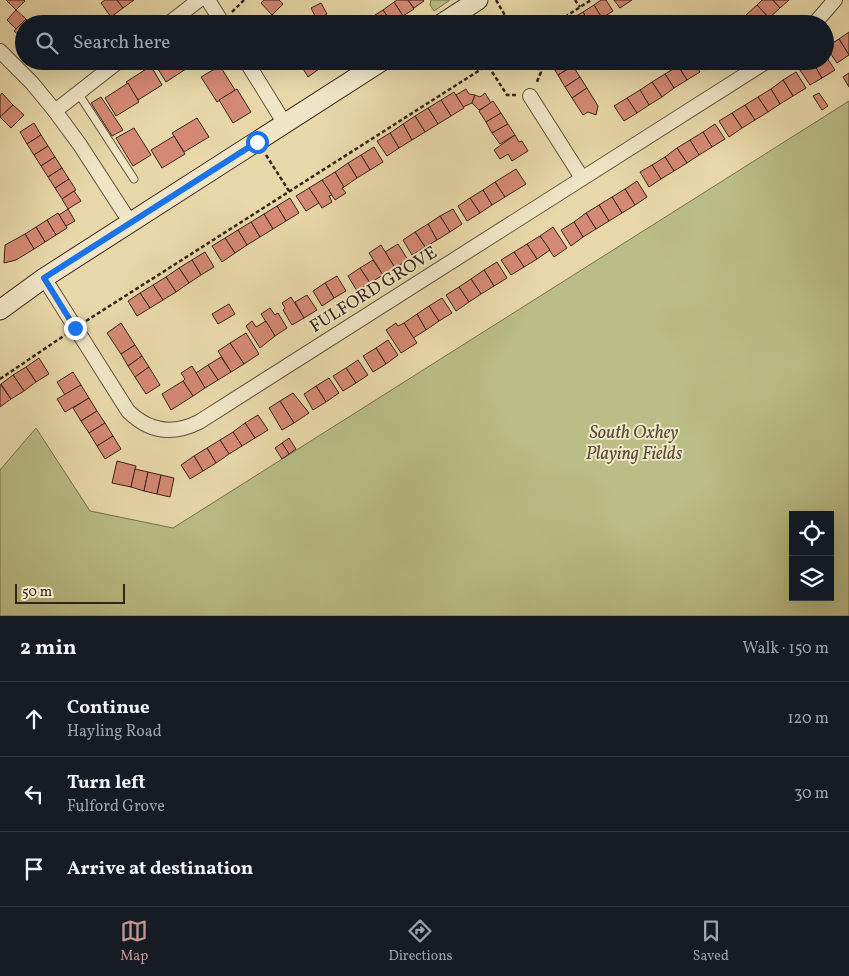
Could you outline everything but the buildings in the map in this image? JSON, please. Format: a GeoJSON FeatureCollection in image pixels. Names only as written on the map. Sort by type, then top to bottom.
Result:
{"type":"FeatureCollection","features":[{"type":"Feature","properties":{"kind":"street"},"geometry":{"type":"LineString","coordinates":[[180,15],[199,0]]}},
{"type":"Feature","properties":{"kind":"street"},"geometry":{"type":"LineString","coordinates":[[208,0],[217,15]]}},
{"type":"Feature","properties":{"kind":"street"},"geometry":{"type":"LineString","coordinates":[[822,15],[835,0]]}},
{"type":"Feature","properties":{"kind":"street"},"geometry":{"type":"LineString","coordinates":[[454,15],[473,1]]}},
{"type":"Feature","properties":{"kind":"street"},"geometry":{"type":"LineString","coordinates":[[0,51],[15,66]]}},
{"type":"Feature","properties":{"kind":"street"},"geometry":{"type":"LineString","coordinates":[[19,70],[32,83],[80,145],[130,222]]}},
{"type":"Feature","properties":{"kind":"street"},"geometry":{"type":"LineString","coordinates":[[54,111],[107,70]]}},
{"type":"Feature","properties":{"kind":"street"},"geometry":{"type":"LineString","coordinates":[[252,70],[285,124]]}},
{"type":"Feature","properties":{"kind":"street"},"geometry":{"type":"LineString","coordinates":[[0,310],[44,278],[368,70]]}},
{"type":"Feature","properties":{"kind":"street","name":"FULFORD GROVE"},"geometry":{"type":"LineString","coordinates":[[44,278],[123,404],[132,415],[151,428],[169,431],[180,430],[199,422],[753,70]]}},
{"type":"Feature","properties":{"kind":"street"},"geometry":{"type":"LineString","coordinates":[[530,96],[582,178]]}},
{"type":"Feature","properties":{"kind":"lane"},"geometry":{"type":"LineString","coordinates":[[78,93],[134,179]]}},
{"type":"Feature","properties":{"kind":"path"},"geometry":{"type":"LineString","coordinates":[[496,0],[505,15]]}},
{"type":"Feature","properties":{"kind":"path"},"geometry":{"type":"LineString","coordinates":[[575,0],[580,7]]}},
{"type":"Feature","properties":{"kind":"path"},"geometry":{"type":"LineString","coordinates":[[568,15],[591,0]]}},
{"type":"Feature","properties":{"kind":"path"},"geometry":{"type":"LineString","coordinates":[[0,379],[75,328],[480,70]]}},
{"type":"Feature","properties":{"kind":"path"},"geometry":{"type":"LineString","coordinates":[[491,70],[507,95],[530,96],[541,72],[540,70]]}},
{"type":"Feature","properties":{"kind":"path"},"geometry":{"type":"LineString","coordinates":[[257,142],[289,191]]}},
{"type":"Feature","properties":{"kind":"green space"},"geometry":{"type":"Polygon","coordinates":[[[431,0],[450,0],[434,11],[430,5],[431,0]]]}},
{"type":"Feature","properties":{"kind":"green space","name":"South Oxhey Playing Fields"},"geometry":{"type":"Polygon","coordinates":[[[849,101],[849,616],[0,616],[0,470],[36,428],[90,511],[173,528],[849,101]]]}},
{"type":"Feature","properties":{"kind":"route"},"geometry":{"type":"LineString","coordinates":[[75,328],[44,278],[257,142]]}}]}
